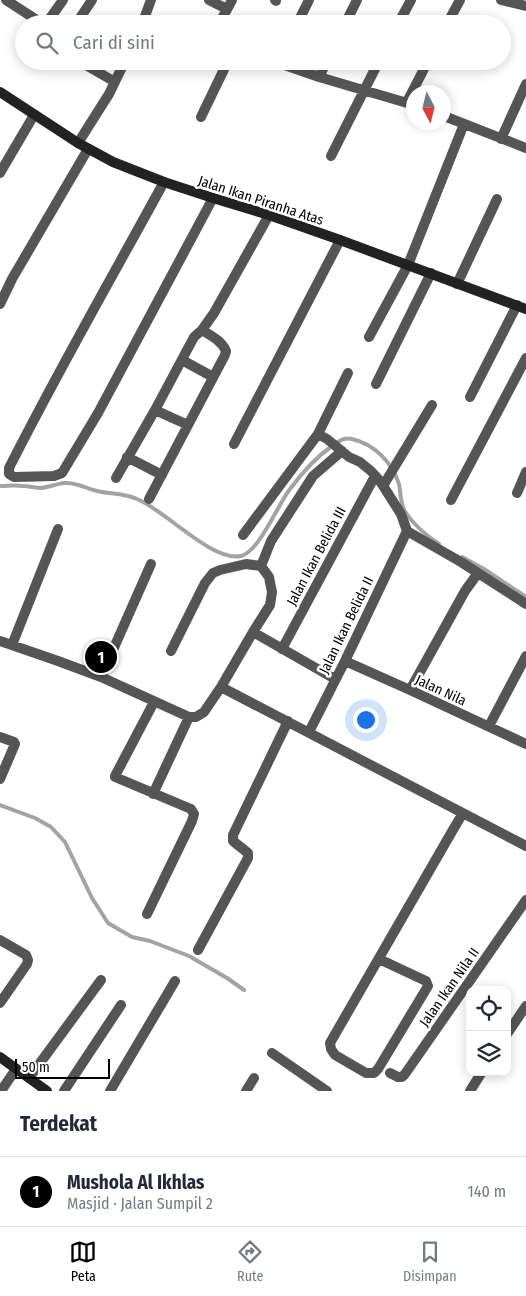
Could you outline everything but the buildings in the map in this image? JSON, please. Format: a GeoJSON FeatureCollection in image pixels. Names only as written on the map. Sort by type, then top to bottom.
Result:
{"type":"FeatureCollection","features":[{"type":"Feature","properties":{"kind":"street"},"geometry":{"type":"LineString","coordinates":[[6,0],[30,15]]}},
{"type":"Feature","properties":{"kind":"street"},"geometry":{"type":"LineString","coordinates":[[52,15],[63,0]]}},
{"type":"Feature","properties":{"kind":"street"},"geometry":{"type":"LineString","coordinates":[[82,15],[92,0]]}},
{"type":"Feature","properties":{"kind":"street"},"geometry":{"type":"LineString","coordinates":[[145,15],[151,0]]}},
{"type":"Feature","properties":{"kind":"street"},"geometry":{"type":"LineString","coordinates":[[209,0],[229,4]]}},
{"type":"Feature","properties":{"kind":"street"},"geometry":{"type":"LineString","coordinates":[[302,15],[310,0]]}},
{"type":"Feature","properties":{"kind":"street"},"geometry":{"type":"LineString","coordinates":[[350,15],[357,0]]}},
{"type":"Feature","properties":{"kind":"street"},"geometry":{"type":"LineString","coordinates":[[402,15],[410,0]]}},
{"type":"Feature","properties":{"kind":"street"},"geometry":{"type":"LineString","coordinates":[[452,15],[460,0]]}},
{"type":"Feature","properties":{"kind":"street"},"geometry":{"type":"LineString","coordinates":[[501,0],[526,6]]}},
{"type":"Feature","properties":{"kind":"street"},"geometry":{"type":"LineString","coordinates":[[94,70],[115,82]]}},
{"type":"Feature","properties":{"kind":"street"},"geometry":{"type":"LineString","coordinates":[[78,143],[98,112],[121,70]]}},
{"type":"Feature","properties":{"kind":"street"},"geometry":{"type":"LineString","coordinates":[[201,117],[224,70]]}},
{"type":"Feature","properties":{"kind":"street"},"geometry":{"type":"LineString","coordinates":[[301,70],[406,102]]}},
{"type":"Feature","properties":{"kind":"street"},"geometry":{"type":"LineString","coordinates":[[319,76],[322,70]]}},
{"type":"Feature","properties":{"kind":"street"},"geometry":{"type":"LineString","coordinates":[[331,156],[374,70]]}},
{"type":"Feature","properties":{"kind":"street"},"geometry":{"type":"LineString","coordinates":[[418,85],[424,70]]}},
{"type":"Feature","properties":{"kind":"street"},"geometry":{"type":"LineString","coordinates":[[501,139],[526,84]]}},
{"type":"Feature","properties":{"kind":"street","name":"Jalan Ikan Piranha Atas"},"geometry":{"type":"LineString","coordinates":[[0,92],[78,143],[112,162],[164,182],[269,215],[340,240],[521,307]]}},
{"type":"Feature","properties":{"kind":"street"},"geometry":{"type":"LineString","coordinates":[[1,169],[34,115]]}},
{"type":"Feature","properties":{"kind":"street"},"geometry":{"type":"LineString","coordinates":[[451,119],[526,148]]}},
{"type":"Feature","properties":{"kind":"street"},"geometry":{"type":"LineString","coordinates":[[369,336],[408,265],[464,124]]}},
{"type":"Feature","properties":{"kind":"street"},"geometry":{"type":"LineString","coordinates":[[0,304],[12,279],[88,149]]}},
{"type":"Feature","properties":{"kind":"street"},"geometry":{"type":"LineString","coordinates":[[164,182],[62,367],[9,468],[9,474],[14,477],[54,476],[62,473],[98,413],[213,198]]}},
{"type":"Feature","properties":{"kind":"street"},"geometry":{"type":"LineString","coordinates":[[457,284],[497,199]]}},
{"type":"Feature","properties":{"kind":"street"},"geometry":{"type":"LineString","coordinates":[[116,478],[194,336],[202,330],[214,313],[269,215]]}},
{"type":"Feature","properties":{"kind":"street"},"geometry":{"type":"LineString","coordinates":[[234,444],[340,240]]}},
{"type":"Feature","properties":{"kind":"street"},"geometry":{"type":"LineString","coordinates":[[376,384],[430,274]]}},
{"type":"Feature","properties":{"kind":"street"},"geometry":{"type":"LineString","coordinates":[[470,397],[521,307]]}},
{"type":"Feature","properties":{"kind":"street"},"geometry":{"type":"LineString","coordinates":[[149,499],[226,351],[219,341],[202,330]]}},
{"type":"Feature","properties":{"kind":"street"},"geometry":{"type":"LineString","coordinates":[[451,500],[526,358]]}},
{"type":"Feature","properties":{"kind":"street"},"geometry":{"type":"LineString","coordinates":[[182,360],[213,377]]}},
{"type":"Feature","properties":{"kind":"street"},"geometry":{"type":"LineString","coordinates":[[242,535],[322,437],[348,373]]}},
{"type":"Feature","properties":{"kind":"street"},"geometry":{"type":"LineString","coordinates":[[385,483],[432,405]]}},
{"type":"Feature","properties":{"kind":"street"},"geometry":{"type":"LineString","coordinates":[[155,410],[188,425]]}},
{"type":"Feature","properties":{"kind":"street"},"geometry":{"type":"LineString","coordinates":[[322,437],[349,457],[360,462],[385,483],[401,514],[407,531],[526,604]]}},
{"type":"Feature","properties":{"kind":"street"},"geometry":{"type":"LineString","coordinates":[[261,566],[271,541],[313,476],[340,450]]}},
{"type":"Feature","properties":{"kind":"street"},"geometry":{"type":"LineString","coordinates":[[127,457],[162,476]]}},
{"type":"Feature","properties":{"kind":"street"},"geometry":{"type":"LineString","coordinates":[[517,494],[526,472]]}},
{"type":"Feature","properties":{"kind":"street","name":"Jalan Ikan Belida III"},"geometry":{"type":"LineString","coordinates":[[282,649],[375,476]]}},
{"type":"Feature","properties":{"kind":"street"},"geometry":{"type":"LineString","coordinates":[[12,645],[58,529]]}},
{"type":"Feature","properties":{"kind":"street","name":"Jalan Ikan Belida II"},"geometry":{"type":"LineString","coordinates":[[309,732],[407,531]]}},
{"type":"Feature","properties":{"kind":"street"},"geometry":{"type":"LineString","coordinates":[[102,677],[151,564]]}},
{"type":"Feature","properties":{"kind":"street"},"geometry":{"type":"LineString","coordinates":[[0,641],[102,677],[189,717],[196,717],[204,712],[221,687],[252,632],[270,605],[272,592],[269,577],[261,566],[246,564],[213,573],[205,583],[171,651]]}},
{"type":"Feature","properties":{"kind":"street"},"geometry":{"type":"LineString","coordinates":[[410,690],[465,591],[478,573]]}},
{"type":"Feature","properties":{"kind":"street"},"geometry":{"type":"LineString","coordinates":[[252,632],[335,679]]}},
{"type":"Feature","properties":{"kind":"street"},"geometry":{"type":"LineString","coordinates":[[489,726],[526,656]]}},
{"type":"Feature","properties":{"kind":"street","name":"Jalan Nila"},"geometry":{"type":"LineString","coordinates":[[345,661],[526,744]]}},
{"type":"Feature","properties":{"kind":"street"},"geometry":{"type":"LineString","coordinates":[[221,687],[526,846]]}},
{"type":"Feature","properties":{"kind":"street"},"geometry":{"type":"LineString","coordinates":[[147,914],[194,815],[192,809],[115,777],[154,702]]}},
{"type":"Feature","properties":{"kind":"street"},"geometry":{"type":"LineString","coordinates":[[153,794],[189,717]]}},
{"type":"Feature","properties":{"kind":"street"},"geometry":{"type":"LineString","coordinates":[[198,950],[248,858],[248,853],[235,843],[233,835],[288,721]]}},
{"type":"Feature","properties":{"kind":"street"},"geometry":{"type":"LineString","coordinates":[[0,737],[15,744],[0,779]]}},
{"type":"Feature","properties":{"kind":"street"},"geometry":{"type":"LineString","coordinates":[[379,959],[426,981],[428,985],[378,1069],[370,1074],[335,1055],[330,1044],[463,813]]}},
{"type":"Feature","properties":{"kind":"street","name":"Jalan Ikan Nila II"},"geometry":{"type":"LineString","coordinates":[[390,1073],[398,1077],[402,1077],[405,1074],[526,900]]}},
{"type":"Feature","properties":{"kind":"street"},"geometry":{"type":"LineString","coordinates":[[0,940],[26,955],[28,960],[0,1003]]}},
{"type":"Feature","properties":{"kind":"street"},"geometry":{"type":"LineString","coordinates":[[29,1078],[101,980]]}},
{"type":"Feature","properties":{"kind":"street"},"geometry":{"type":"LineString","coordinates":[[110,1091],[175,981]]}},
{"type":"Feature","properties":{"kind":"street"},"geometry":{"type":"LineString","coordinates":[[64,1091],[121,1005]]}},
{"type":"Feature","properties":{"kind":"street"},"geometry":{"type":"LineString","coordinates":[[509,1031],[526,1006]]}},
{"type":"Feature","properties":{"kind":"street"},"geometry":{"type":"LineString","coordinates":[[272,1053],[326,1091]]}},
{"type":"Feature","properties":{"kind":"street"},"geometry":{"type":"LineString","coordinates":[[0,1057],[47,1091]]}},
{"type":"Feature","properties":{"kind":"street"},"geometry":{"type":"LineString","coordinates":[[1,1091],[16,1069]]}},
{"type":"Feature","properties":{"kind":"street"},"geometry":{"type":"LineString","coordinates":[[470,1091],[479,1076]]}},
{"type":"Feature","properties":{"kind":"street"},"geometry":{"type":"LineString","coordinates":[[246,1091],[254,1078]]}},
{"type":"Feature","properties":{"kind":"waterway"},"geometry":{"type":"LineString","coordinates":[[0,486],[41,488],[68,483],[97,491],[132,497],[148,505],[203,544],[229,556],[241,556],[248,553],[255,546],[285,496],[309,466],[336,443],[343,439],[352,439],[368,445],[387,461],[399,484],[404,510],[421,530],[439,544]]}},
{"type":"Feature","properties":{"kind":"waterway"},"geometry":{"type":"LineString","coordinates":[[462,557],[526,597]]}},
{"type":"Feature","properties":{"kind":"waterway"},"geometry":{"type":"LineString","coordinates":[[0,805],[35,818],[51,827],[65,842],[92,898],[108,923],[132,937],[150,941],[189,956],[244,990]]}},
{"type":"Feature","properties":{"kind":"place","name":"Mushola Al Ikhlas"},"geometry":{"type":"Point","coordinates":[101,657]}}]}
